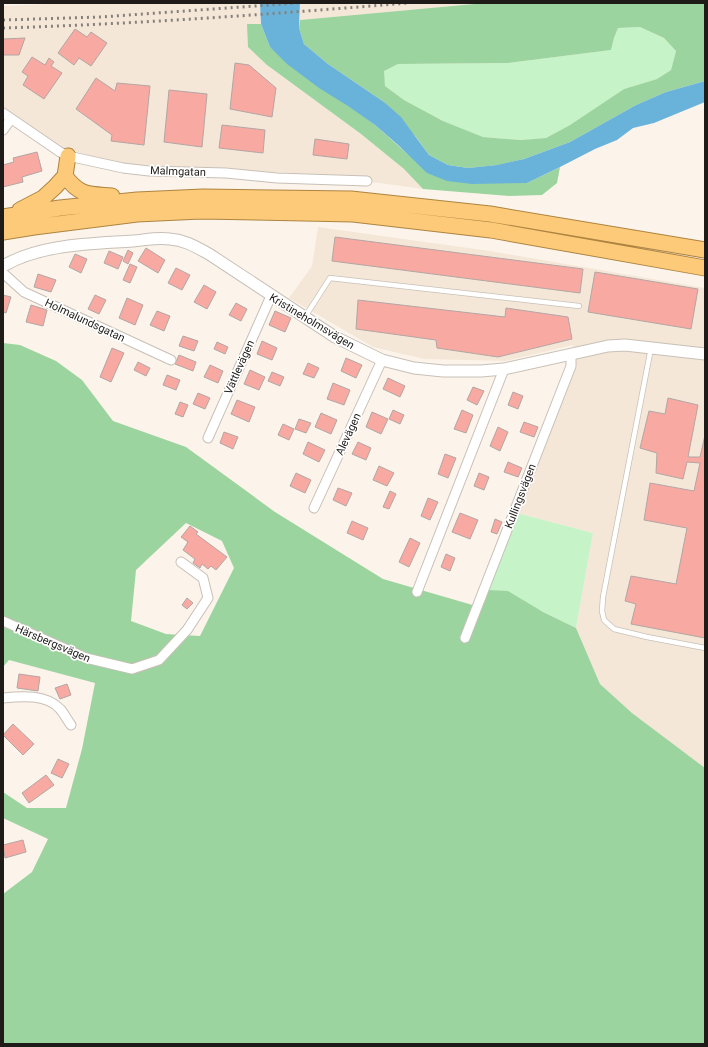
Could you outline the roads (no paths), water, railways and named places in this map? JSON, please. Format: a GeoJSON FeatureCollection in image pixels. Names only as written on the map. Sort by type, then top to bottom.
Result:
{"type":"FeatureCollection","features":[{"type":"Feature","properties":{"kind":"highway"},"geometry":{"type":"LineString","coordinates":[[5,217],[43,198],[65,176],[68,156]]}},
{"type":"Feature","properties":{"kind":"highway"},"geometry":{"type":"LineString","coordinates":[[65,176],[72,186],[78,191],[137,200]]}},
{"type":"Feature","properties":{"kind":"highway"},"geometry":{"type":"LineString","coordinates":[[5,217],[60,208],[137,200],[203,197],[351,199],[490,214],[705,250]]}},
{"type":"Feature","properties":{"kind":"highway"},"geometry":{"type":"LineString","coordinates":[[3,232],[144,213],[201,211],[353,214],[491,230],[705,268]]}},
{"type":"Feature","properties":{"kind":"street","name":"Malmgatan"},"geometry":{"type":"LineString","coordinates":[[3,113],[68,156],[123,168],[226,173],[277,178],[367,181]]}},
{"type":"Feature","properties":{"kind":"street"},"geometry":{"type":"LineString","coordinates":[[3,130],[11,119]]}},
{"type":"Feature","properties":{"kind":"street","name":"Kristineholmsvägen"},"geometry":{"type":"LineString","coordinates":[[3,266],[16,259],[38,251],[95,243],[169,238],[189,243],[209,254],[334,337],[382,360],[414,368],[443,371],[482,372],[504,369],[608,346],[626,345],[705,354]]}},
{"type":"Feature","properties":{"kind":"street","name":"Holmalundsgatan"},"geometry":{"type":"LineString","coordinates":[[3,273],[24,292],[171,360]]}},
{"type":"Feature","properties":{"kind":"street","name":"Vättlevägen"},"geometry":{"type":"LineString","coordinates":[[208,438],[271,296]]}},
{"type":"Feature","properties":{"kind":"street","name":"Kullingsvägen"},"geometry":{"type":"LineString","coordinates":[[466,638],[571,366],[571,354]]}},
{"type":"Feature","properties":{"kind":"street","name":"Alevägen"},"geometry":{"type":"LineString","coordinates":[[314,508],[382,360]]}},
{"type":"Feature","properties":{"kind":"street"},"geometry":{"type":"LineString","coordinates":[[417,592],[504,369]]}},
{"type":"Feature","properties":{"kind":"street","name":"Härsbergsvägen"},"geometry":{"type":"LineString","coordinates":[[3,621],[86,658],[132,668],[159,660],[187,630],[208,598],[203,578],[181,562]]}},
{"type":"Feature","properties":{"kind":"street"},"geometry":{"type":"LineString","coordinates":[[3,698],[20,696],[42,698],[60,708],[71,725]]}},
{"type":"Feature","properties":{"kind":"lane"},"geometry":{"type":"LineString","coordinates":[[305,318],[330,278],[579,306]]}},
{"type":"Feature","properties":{"kind":"lane"},"geometry":{"type":"LineString","coordinates":[[651,348],[603,597],[602,611],[604,620],[614,629],[705,648]]}},
{"type":"Feature","properties":{"kind":"water"},"geometry":{"type":"Polygon","coordinates":[[[260,3],[300,3],[299,28],[304,44],[328,64],[384,102],[401,117],[429,155],[448,165],[468,168],[497,165],[524,159],[570,142],[636,105],[666,92],[705,81],[705,102],[654,123],[633,128],[617,140],[595,149],[527,183],[472,184],[447,181],[427,173],[375,125],[319,88],[287,64],[270,47],[261,24],[260,3]]]}},
{"type":"Feature","properties":{"kind":"railway"},"geometry":{"type":"LineString","coordinates":[[3,20],[101,17],[297,3]]}},
{"type":"Feature","properties":{"kind":"railway"},"geometry":{"type":"LineString","coordinates":[[3,28],[206,18],[408,3]]}}]}
